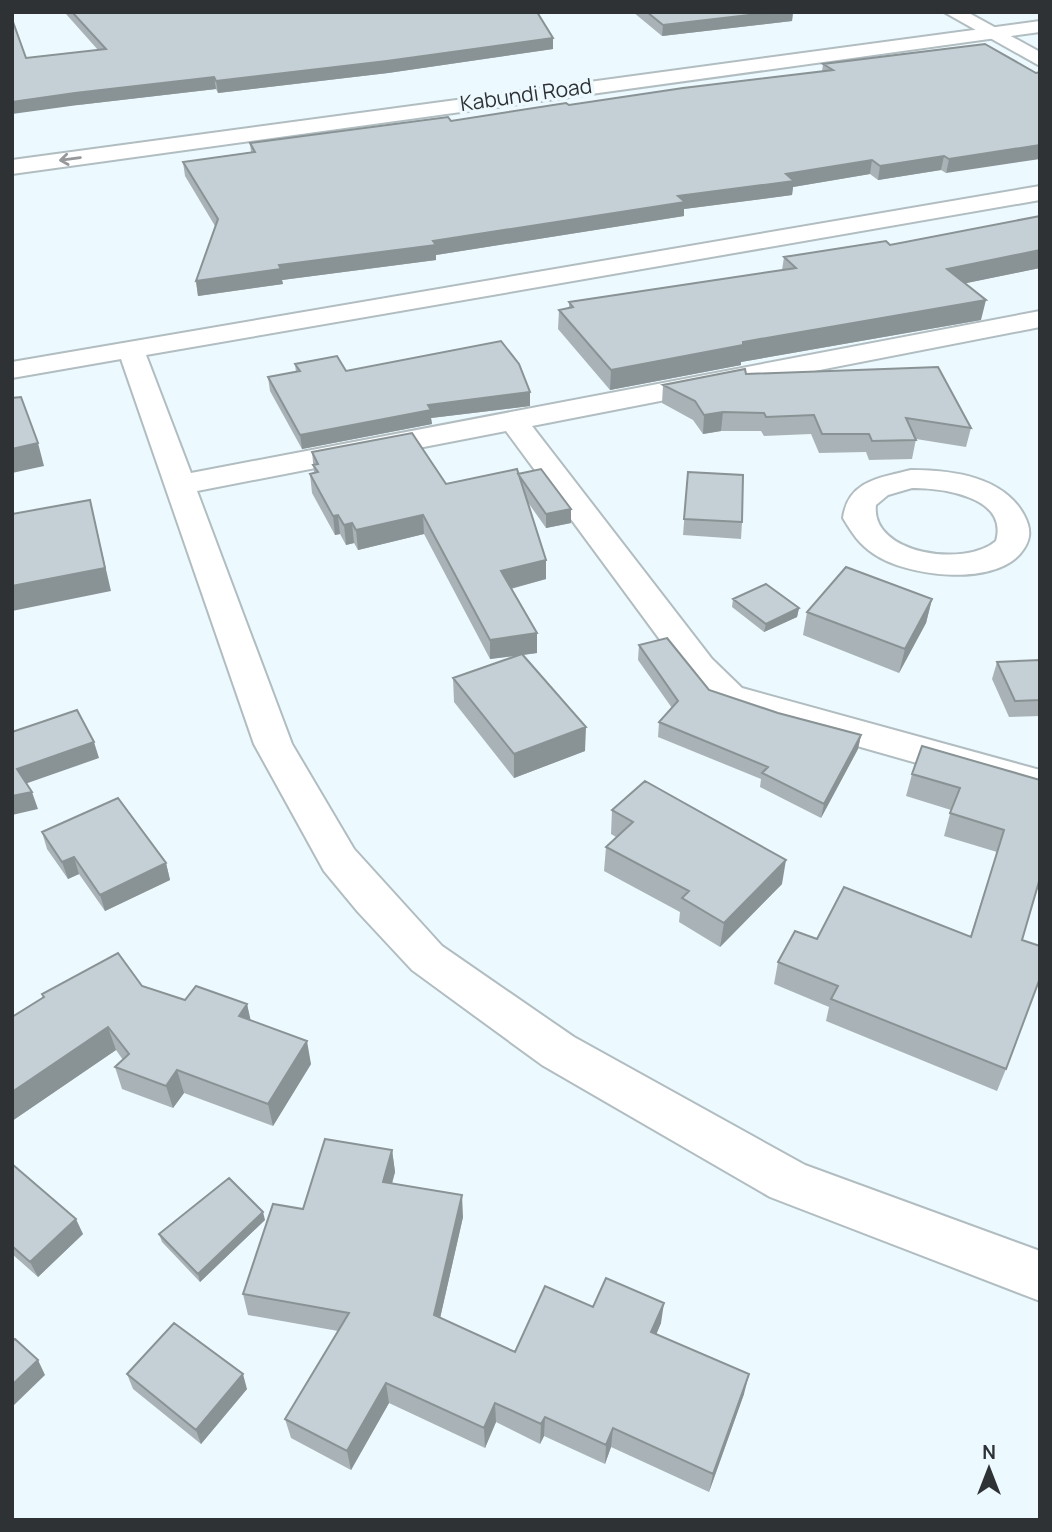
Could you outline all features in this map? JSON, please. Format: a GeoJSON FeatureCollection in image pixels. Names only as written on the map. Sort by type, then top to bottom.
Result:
{"type":"FeatureCollection","features":[{"type":"Feature","properties":{"kind":"street","name":"Kabundi Road"},"geometry":{"type":"LineString","coordinates":[[12,151],[98,147],[836,45],[970,22],[1040,15]]}},
{"type":"Feature","properties":{"kind":"street","name":"Kabundi Road"},"geometry":{"type":"LineString","coordinates":[[970,22],[1040,26]]}},
{"type":"Feature","properties":{"kind":"street"},"geometry":{"type":"LineString","coordinates":[[970,22],[1040,60]]}},
{"type":"Feature","properties":{"kind":"street","name":"Kabundi Road"},"geometry":{"type":"LineString","coordinates":[[12,167],[98,147]]}},
{"type":"Feature","properties":{"kind":"street"},"geometry":{"type":"LineString","coordinates":[[12,370],[1040,193]]}},
{"type":"Feature","properties":{"kind":"street"},"geometry":{"type":"LineString","coordinates":[[179,485],[1040,319]]}},
{"type":"Feature","properties":{"kind":"street"},"geometry":{"type":"LineString","coordinates":[[131,350],[273,744],[339,860],[427,958],[558,1051],[788,1181],[1040,1276]]}},
{"type":"Feature","properties":{"kind":"street"},"geometry":{"type":"LineString","coordinates":[[513,419],[699,667],[729,697],[1040,784]]}},
{"type":"Feature","properties":{"kind":"building"},"geometry":{"type":"Polygon","coordinates":[[[72,12],[537,12],[553,38],[387,61],[216,81],[214,77],[12,102],[12,19],[26,58],[106,49],[72,12]]]}},
{"type":"Feature","properties":{"kind":"building"},"geometry":{"type":"Polygon","coordinates":[[[647,12],[774,12],[663,25],[647,12]]]}},
{"type":"Feature","properties":{"kind":"building"},"geometry":{"type":"Polygon","coordinates":[[[985,44],[1036,73],[1040,72],[1040,145],[880,166],[872,160],[786,174],[794,181],[678,196],[685,202],[433,241],[436,245],[279,265],[281,269],[196,281],[218,219],[183,162],[255,152],[250,143],[448,117],[451,121],[566,103],[569,105],[833,70],[823,64],[985,44]]]}},
{"type":"Feature","properties":{"kind":"building"},"geometry":{"type":"Polygon","coordinates":[[[1040,216],[1040,250],[947,269],[986,300],[743,342],[743,345],[611,370],[559,310],[573,307],[569,302],[796,268],[784,257],[886,241],[890,245],[1040,216]]]}},
{"type":"Feature","properties":{"kind":"building"},"geometry":{"type":"Polygon","coordinates":[[[501,341],[519,364],[530,392],[428,405],[431,410],[300,435],[268,377],[300,371],[295,364],[337,356],[346,371],[501,341]]]}},
{"type":"Feature","properties":{"kind":"building"},"geometry":{"type":"Polygon","coordinates":[[[938,367],[971,428],[906,418],[916,440],[872,441],[869,434],[822,434],[814,415],[766,417],[764,413],[723,412],[704,415],[695,401],[663,385],[745,369],[746,374],[938,367]]]}},
{"type":"Feature","properties":{"kind":"building"},"geometry":{"type":"Polygon","coordinates":[[[21,397],[38,443],[12,449],[12,398],[21,397]]]}},
{"type":"Feature","properties":{"kind":"building"},"geometry":{"type":"Polygon","coordinates":[[[412,433],[446,484],[517,469],[546,560],[501,571],[537,633],[490,640],[423,515],[356,530],[352,523],[344,525],[338,515],[333,516],[310,474],[318,472],[313,465],[318,464],[312,452],[412,433]]]}},
{"type":"Feature","properties":{"kind":"building"},"geometry":{"type":"Polygon","coordinates":[[[541,469],[571,509],[546,514],[518,474],[541,469]]]}},
{"type":"Feature","properties":{"kind":"building"},"geometry":{"type":"Polygon","coordinates":[[[688,472],[743,475],[742,522],[684,519],[688,472]]]}},
{"type":"Feature","properties":{"kind":"building"},"geometry":{"type":"Polygon","coordinates":[[[90,500],[105,568],[12,586],[12,514],[90,500]]]}},
{"type":"Feature","properties":{"kind":"building"},"geometry":{"type":"Polygon","coordinates":[[[846,567],[932,599],[905,649],[807,612],[846,567]]]}},
{"type":"Feature","properties":{"kind":"building"},"geometry":{"type":"Polygon","coordinates":[[[766,584],[799,608],[766,624],[733,599],[766,584]]]}},
{"type":"Feature","properties":{"kind":"building"},"geometry":{"type":"Polygon","coordinates":[[[667,638],[709,690],[778,713],[861,735],[824,804],[762,773],[768,767],[659,722],[678,701],[639,645],[667,638]]]}},
{"type":"Feature","properties":{"kind":"building"},"geometry":{"type":"Polygon","coordinates":[[[522,654],[586,727],[514,754],[453,678],[522,654]]]}},
{"type":"Feature","properties":{"kind":"building"},"geometry":{"type":"Polygon","coordinates":[[[1040,660],[1040,700],[1015,701],[997,662],[1040,660]]]}},
{"type":"Feature","properties":{"kind":"building"},"geometry":{"type":"Polygon","coordinates":[[[77,710],[94,742],[17,769],[32,792],[12,796],[12,732],[77,710]]]}},
{"type":"Feature","properties":{"kind":"building"},"geometry":{"type":"Polygon","coordinates":[[[922,746],[1040,780],[1040,878],[1022,940],[1040,946],[1040,978],[1006,1069],[831,999],[838,986],[778,962],[795,931],[817,939],[844,887],[971,937],[1004,830],[950,813],[960,788],[912,774],[922,746]]]}},
{"type":"Feature","properties":{"kind":"building"},"geometry":{"type":"Polygon","coordinates":[[[645,781],[786,860],[724,923],[682,898],[689,891],[606,847],[633,822],[612,810],[645,781]]]}},
{"type":"Feature","properties":{"kind":"building"},"geometry":{"type":"Polygon","coordinates":[[[118,798],[166,863],[100,895],[74,857],[62,862],[42,832],[118,798]]]}},
{"type":"Feature","properties":{"kind":"building"},"geometry":{"type":"Polygon","coordinates":[[[118,953],[142,986],[185,1000],[196,986],[247,1004],[239,1016],[307,1041],[268,1104],[177,1070],[166,1086],[115,1067],[129,1054],[108,1027],[12,1092],[12,1017],[44,997],[42,994],[118,953]]]}},
{"type":"Feature","properties":{"kind":"building"},"geometry":{"type":"Polygon","coordinates":[[[325,1139],[392,1150],[383,1182],[462,1195],[434,1315],[515,1352],[545,1286],[593,1307],[606,1278],[664,1303],[651,1332],[749,1374],[713,1474],[613,1428],[606,1445],[545,1417],[541,1424],[495,1403],[484,1428],[386,1383],[347,1451],[285,1419],[349,1313],[243,1294],[273,1204],[303,1209],[325,1139]]]}},
{"type":"Feature","properties":{"kind":"building"},"geometry":{"type":"Polygon","coordinates":[[[12,1164],[76,1219],[30,1262],[12,1246],[12,1164]]]}},
{"type":"Feature","properties":{"kind":"building"},"geometry":{"type":"Polygon","coordinates":[[[229,1178],[263,1212],[198,1274],[159,1234],[229,1178]]]}},
{"type":"Feature","properties":{"kind":"building"},"geometry":{"type":"Polygon","coordinates":[[[174,1323],[243,1374],[196,1430],[127,1374],[174,1323]]]}},
{"type":"Feature","properties":{"kind":"building"},"geometry":{"type":"Polygon","coordinates":[[[15,1339],[38,1360],[12,1385],[12,1341],[15,1339]]]}}]}
